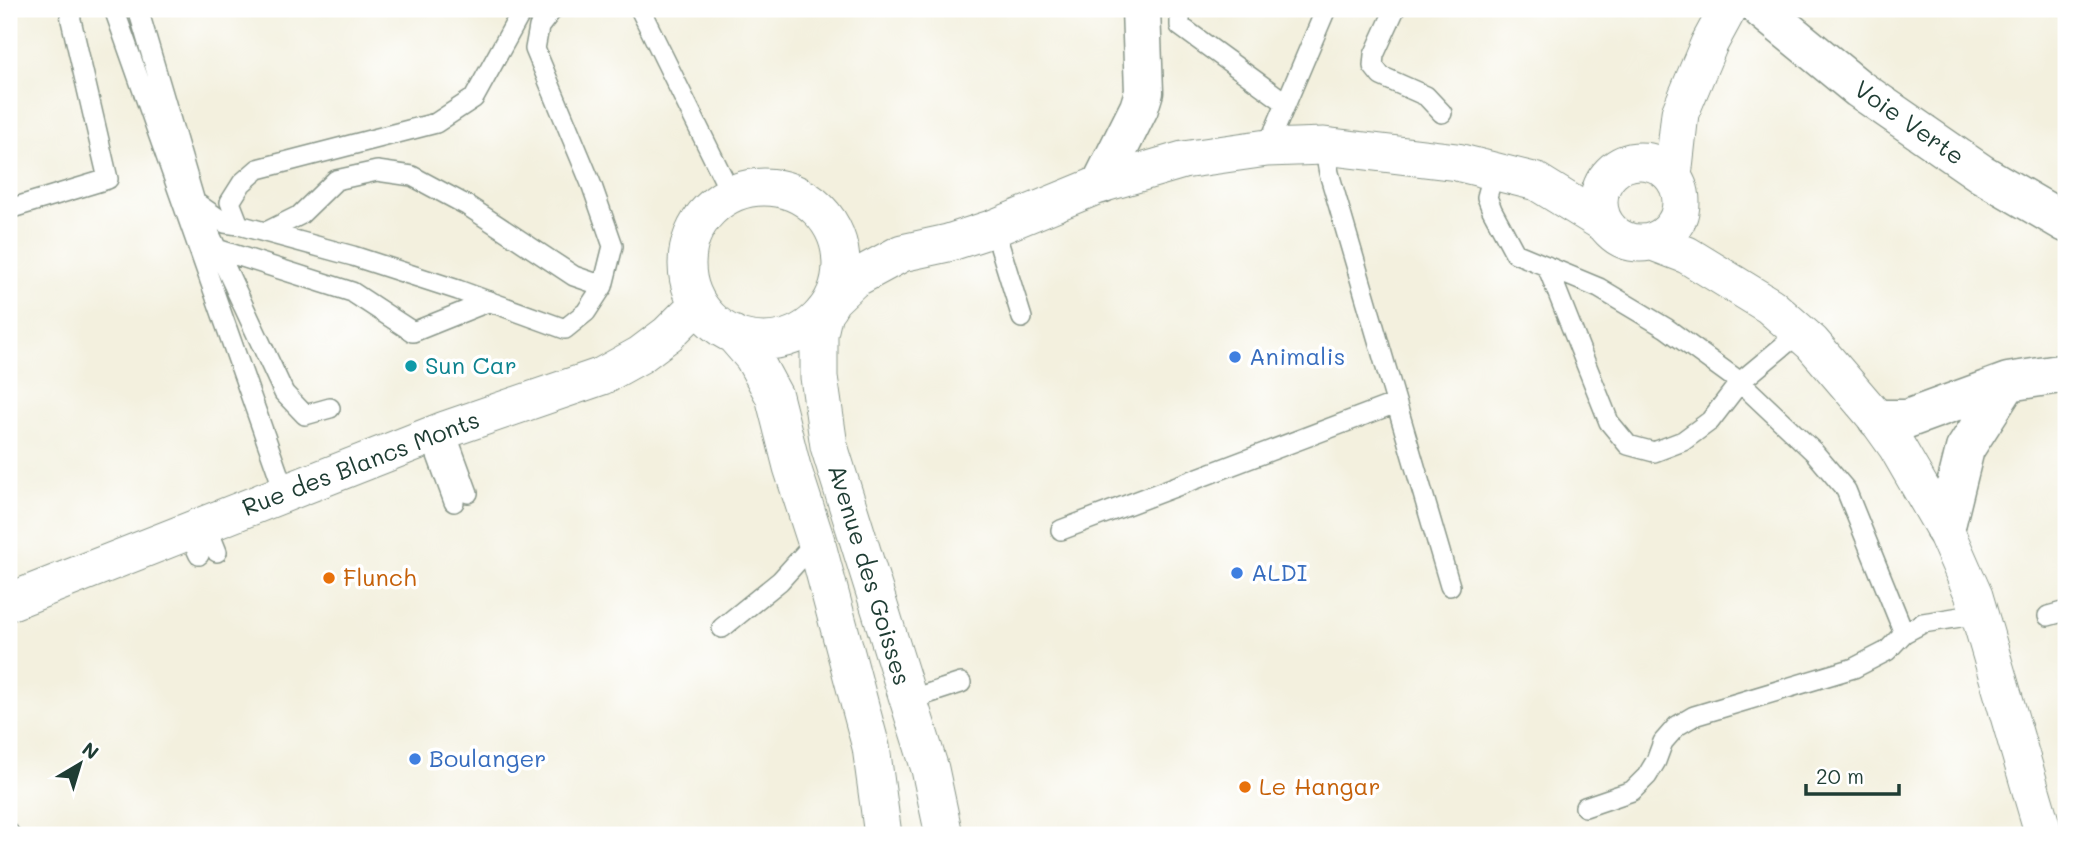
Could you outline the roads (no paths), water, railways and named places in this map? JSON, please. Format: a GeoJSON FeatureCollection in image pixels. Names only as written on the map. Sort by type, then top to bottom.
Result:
{"type":"FeatureCollection","features":[{"type":"Feature","properties":{"kind":"main road"},"geometry":{"type":"LineString","coordinates":[[1101,184],[1139,108],[1144,92],[1141,9]]}},
{"type":"Feature","properties":{"kind":"main road","name":"Voie Verte"},"geometry":{"type":"LineString","coordinates":[[1760,9],[1859,89],[1982,174],[2066,223]]}},
{"type":"Feature","properties":{"kind":"main road","name":"Voie Verte"},"geometry":{"type":"LineString","coordinates":[[1787,9],[1937,127],[2066,206]]}},
{"type":"Feature","properties":{"kind":"main road"},"geometry":{"type":"LineString","coordinates":[[1877,419],[1906,419],[2008,382],[2066,373]]}},
{"type":"Feature","properties":{"kind":"main road"},"geometry":{"type":"LineString","coordinates":[[1945,530],[1965,449],[2008,382]]}},
{"type":"Feature","properties":{"kind":"street"},"geometry":{"type":"LineString","coordinates":[[1605,224],[1599,211],[1603,184],[1653,144],[1680,113],[1709,44],[1728,9]]}},
{"type":"Feature","properties":{"kind":"street"},"geometry":{"type":"LineString","coordinates":[[1653,242],[1668,234],[1678,220],[1680,113]]}},
{"type":"Feature","properties":{"kind":"street"},"geometry":{"type":"LineString","coordinates":[[829,306],[841,277],[841,253],[833,229],[819,210],[800,196],[778,188],[754,187],[731,194],[713,206],[699,222],[690,242],[687,263],[690,284],[698,304],[714,321],[733,334],[753,340],[773,340],[810,326],[829,306],[854,279],[902,253],[948,243],[994,228],[1101,184],[1183,160],[1267,148],[1324,146],[1433,158],[1537,182],[1605,224],[1617,237],[1635,243],[1653,242],[1687,255],[1770,306],[1812,343],[1877,419],[1897,447],[1945,530],[1974,596],[2044,835]]}},
{"type":"Feature","properties":{"kind":"street"},"geometry":{"type":"LineString","coordinates":[[1537,182],[1656,164],[1677,190],[1694,225],[1739,286]]}},
{"type":"Feature","properties":{"kind":"street"},"geometry":{"type":"LineString","coordinates":[[833,229],[858,240],[902,253]]}},
{"type":"Feature","properties":{"kind":"street","name":"Rue des Blancs Monts"},"geometry":{"type":"LineString","coordinates":[[9,602],[203,540],[285,493],[438,433],[602,376],[640,355],[668,334],[698,304]]}},
{"type":"Feature","properties":{"kind":"street","name":"Avenue des Goisses"},"geometry":{"type":"LineString","coordinates":[[829,306],[819,334],[819,377],[829,446],[930,769],[944,835]]}},
{"type":"Feature","properties":{"kind":"street","name":"Avenue des Goisses"},"geometry":{"type":"LineString","coordinates":[[733,334],[753,357],[774,396],[871,747],[883,835]]}},
{"type":"Feature","properties":{"kind":"lane"},"geometry":{"type":"LineString","coordinates":[[9,209],[108,178],[71,20],[71,9]]}},
{"type":"Feature","properties":{"kind":"lane"},"geometry":{"type":"LineString","coordinates":[[114,9],[285,493]]}},
{"type":"Feature","properties":{"kind":"lane"},"geometry":{"type":"LineString","coordinates":[[138,9],[195,202],[284,393],[306,415],[330,408]]}},
{"type":"Feature","properties":{"kind":"lane"},"geometry":{"type":"LineString","coordinates":[[239,225],[230,202],[242,183],[258,169],[436,123],[474,98],[523,9]]}},
{"type":"Feature","properties":{"kind":"lane"},"geometry":{"type":"LineString","coordinates":[[195,202],[225,223],[353,256],[565,329],[586,312],[603,286],[613,246],[592,186],[535,49],[539,27],[553,9]]}},
{"type":"Feature","properties":{"kind":"lane"},"geometry":{"type":"LineString","coordinates":[[640,9],[731,194]]}},
{"type":"Feature","properties":{"kind":"lane"},"geometry":{"type":"LineString","coordinates":[[1180,9],[1180,26],[1286,103]]}},
{"type":"Feature","properties":{"kind":"lane"},"geometry":{"type":"LineString","coordinates":[[1267,148],[1326,9]]}},
{"type":"Feature","properties":{"kind":"lane"},"geometry":{"type":"LineString","coordinates":[[1395,9],[1374,55],[1373,66],[1381,76],[1426,96],[1442,113]]}},
{"type":"Feature","properties":{"kind":"lane"},"geometry":{"type":"LineString","coordinates":[[1324,146],[1329,173],[1450,586]]}},
{"type":"Feature","properties":{"kind":"lane"},"geometry":{"type":"LineString","coordinates":[[266,232],[300,215],[336,180],[377,171],[412,176],[468,206],[574,276],[603,286]]}},
{"type":"Feature","properties":{"kind":"lane"},"geometry":{"type":"LineString","coordinates":[[1494,171],[1487,197],[1515,253],[1599,288],[1667,328],[1740,382],[1814,452],[1846,491],[1904,633]]}},
{"type":"Feature","properties":{"kind":"lane"},"geometry":{"type":"LineString","coordinates":[[994,228],[1022,318]]}},
{"type":"Feature","properties":{"kind":"lane"},"geometry":{"type":"LineString","coordinates":[[217,249],[352,292],[413,332],[490,302]]}},
{"type":"Feature","properties":{"kind":"lane"},"geometry":{"type":"LineString","coordinates":[[1547,267],[1609,422],[1628,444],[1654,452],[1683,441],[1710,421],[1740,382],[1800,332]]}},
{"type":"Feature","properties":{"kind":"lane"},"geometry":{"type":"LineString","coordinates":[[1061,530],[1396,403]]}},
{"type":"Feature","properties":{"kind":"lane"},"geometry":{"type":"LineString","coordinates":[[438,433],[461,498]]}},
{"type":"Feature","properties":{"kind":"lane"},"geometry":{"type":"LineString","coordinates":[[722,628],[780,581],[816,541]]}},
{"type":"Feature","properties":{"kind":"lane"},"geometry":{"type":"LineString","coordinates":[[1585,807],[1632,791],[1647,776],[1663,742],[1676,726],[1694,716],[1854,668],[1887,651],[1904,633],[1923,623],[1979,614]]}},
{"type":"Feature","properties":{"kind":"lane"},"geometry":{"type":"LineString","coordinates":[[909,700],[961,683]]}},
{"type":"Feature","properties":{"kind":"place","name":"Animalis"},"geometry":{"type":"Point","coordinates":[1235,357]}},
{"type":"Feature","properties":{"kind":"place","name":"Sun Car"},"geometry":{"type":"Point","coordinates":[411,366]}},
{"type":"Feature","properties":{"kind":"place","name":"ALDI"},"geometry":{"type":"Point","coordinates":[1237,573]}},
{"type":"Feature","properties":{"kind":"place","name":"Flunch"},"geometry":{"type":"Point","coordinates":[329,578]}},
{"type":"Feature","properties":{"kind":"place","name":"Boulanger"},"geometry":{"type":"Point","coordinates":[415,759]}},
{"type":"Feature","properties":{"kind":"place","name":"Le Hangar"},"geometry":{"type":"Point","coordinates":[1245,787]}}]}
